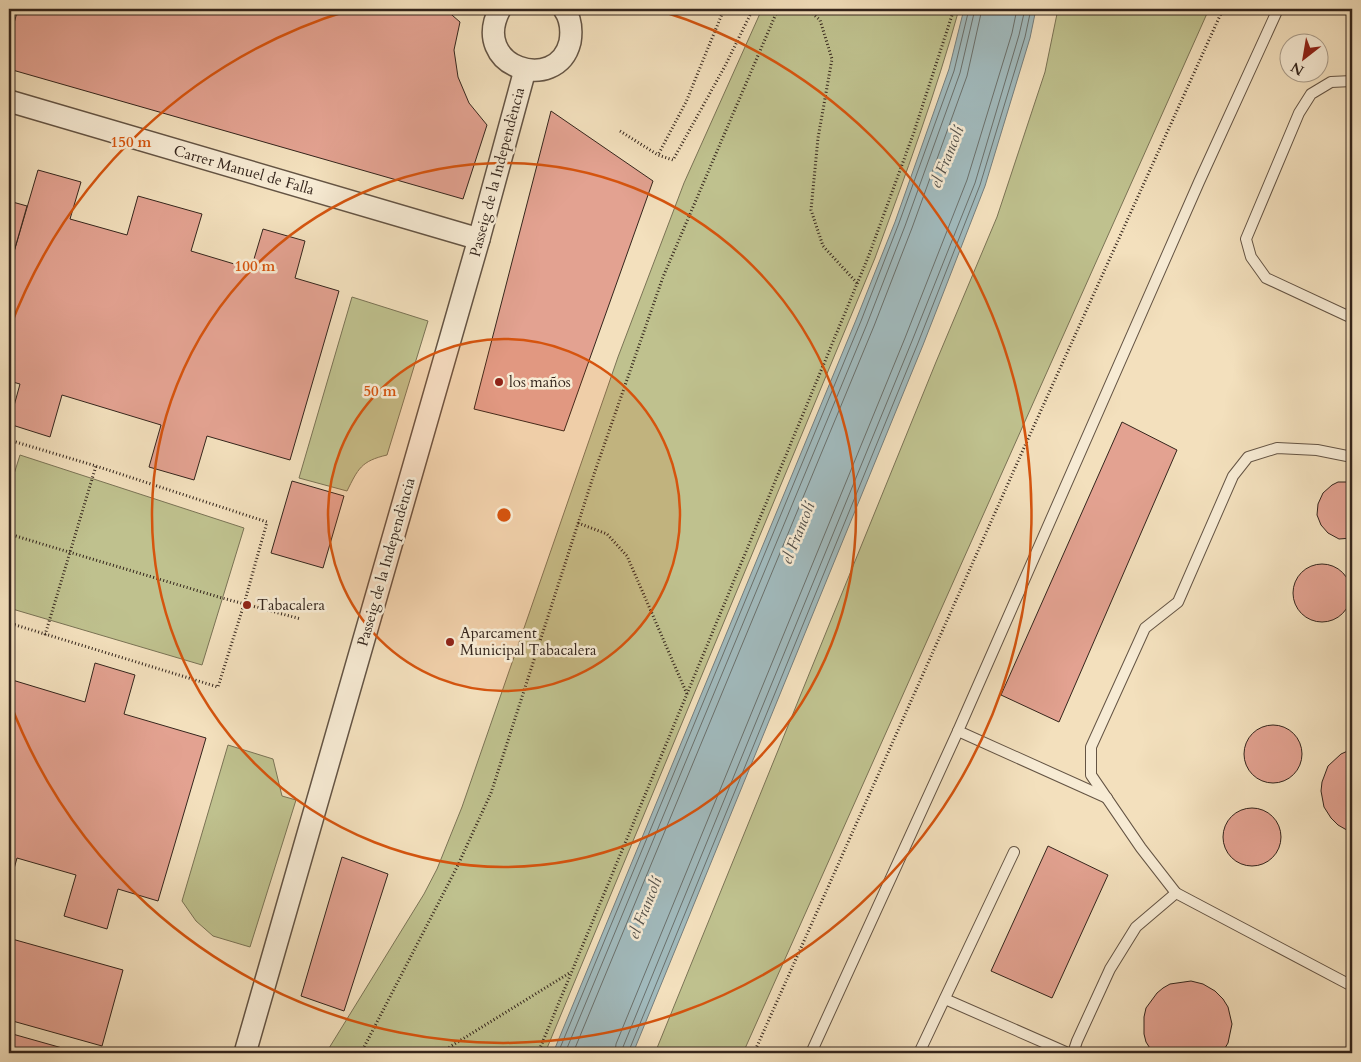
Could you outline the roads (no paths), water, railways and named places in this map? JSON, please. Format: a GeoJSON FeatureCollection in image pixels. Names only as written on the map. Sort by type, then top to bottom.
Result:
{"type":"FeatureCollection","features":[{"type":"Feature","properties":{"kind":"street"},"geometry":{"type":"LineString","coordinates":[[500,9],[493,26],[496,46],[500,55],[508,62],[525,70],[543,69],[563,56],[569,46],[571,35],[571,23],[567,10]]}},
{"type":"Feature","properties":{"kind":"street","name":"Passeig de la Independència"},"geometry":{"type":"LineString","coordinates":[[245,1053],[479,239],[525,70]]}},
{"type":"Feature","properties":{"kind":"street","name":"Carrer Manuel de Falla"},"geometry":{"type":"LineString","coordinates":[[9,101],[479,239]]}},
{"type":"Feature","properties":{"kind":"lane"},"geometry":{"type":"LineString","coordinates":[[812,1053],[958,731],[1199,182],[1278,9]]}},
{"type":"Feature","properties":{"kind":"lane"},"geometry":{"type":"LineString","coordinates":[[1352,81],[1331,82],[1311,94],[1299,113],[1246,239],[1251,256],[1266,278],[1352,318]]}},
{"type":"Feature","properties":{"kind":"lane"},"geometry":{"type":"LineString","coordinates":[[1352,457],[1317,450],[1277,448],[1248,457],[1233,476],[1178,602],[1146,628],[1091,747],[1091,775],[1140,848],[1176,894],[1352,986]]}},
{"type":"Feature","properties":{"kind":"lane"},"geometry":{"type":"LineString","coordinates":[[958,731],[1107,798]]}},
{"type":"Feature","properties":{"kind":"lane"},"geometry":{"type":"LineString","coordinates":[[919,1053],[1014,852]]}},
{"type":"Feature","properties":{"kind":"lane"},"geometry":{"type":"LineString","coordinates":[[1073,1053],[1110,969],[1136,927],[1176,894]]}},
{"type":"Feature","properties":{"kind":"lane"},"geometry":{"type":"LineString","coordinates":[[945,999],[1068,1053]]}},
{"type":"Feature","properties":{"kind":"water","name":"el Francolí"},"geometry":{"type":"Polygon","coordinates":[[[964,9],[1036,9],[1030,38],[985,186],[923,345],[633,1053],[553,1053],[895,222],[949,69],[964,9]]]}},
{"type":"Feature","properties":{"kind":"place","name":"los maños"},"geometry":{"type":"Point","coordinates":[499,382]}},
{"type":"Feature","properties":{"kind":"place","name":"Tabacalera"},"geometry":{"type":"Point","coordinates":[247,605]}},
{"type":"Feature","properties":{"kind":"place","name":"Aparcament Municipal Tabacalera"},"geometry":{"type":"Point","coordinates":[450,642]}}]}
